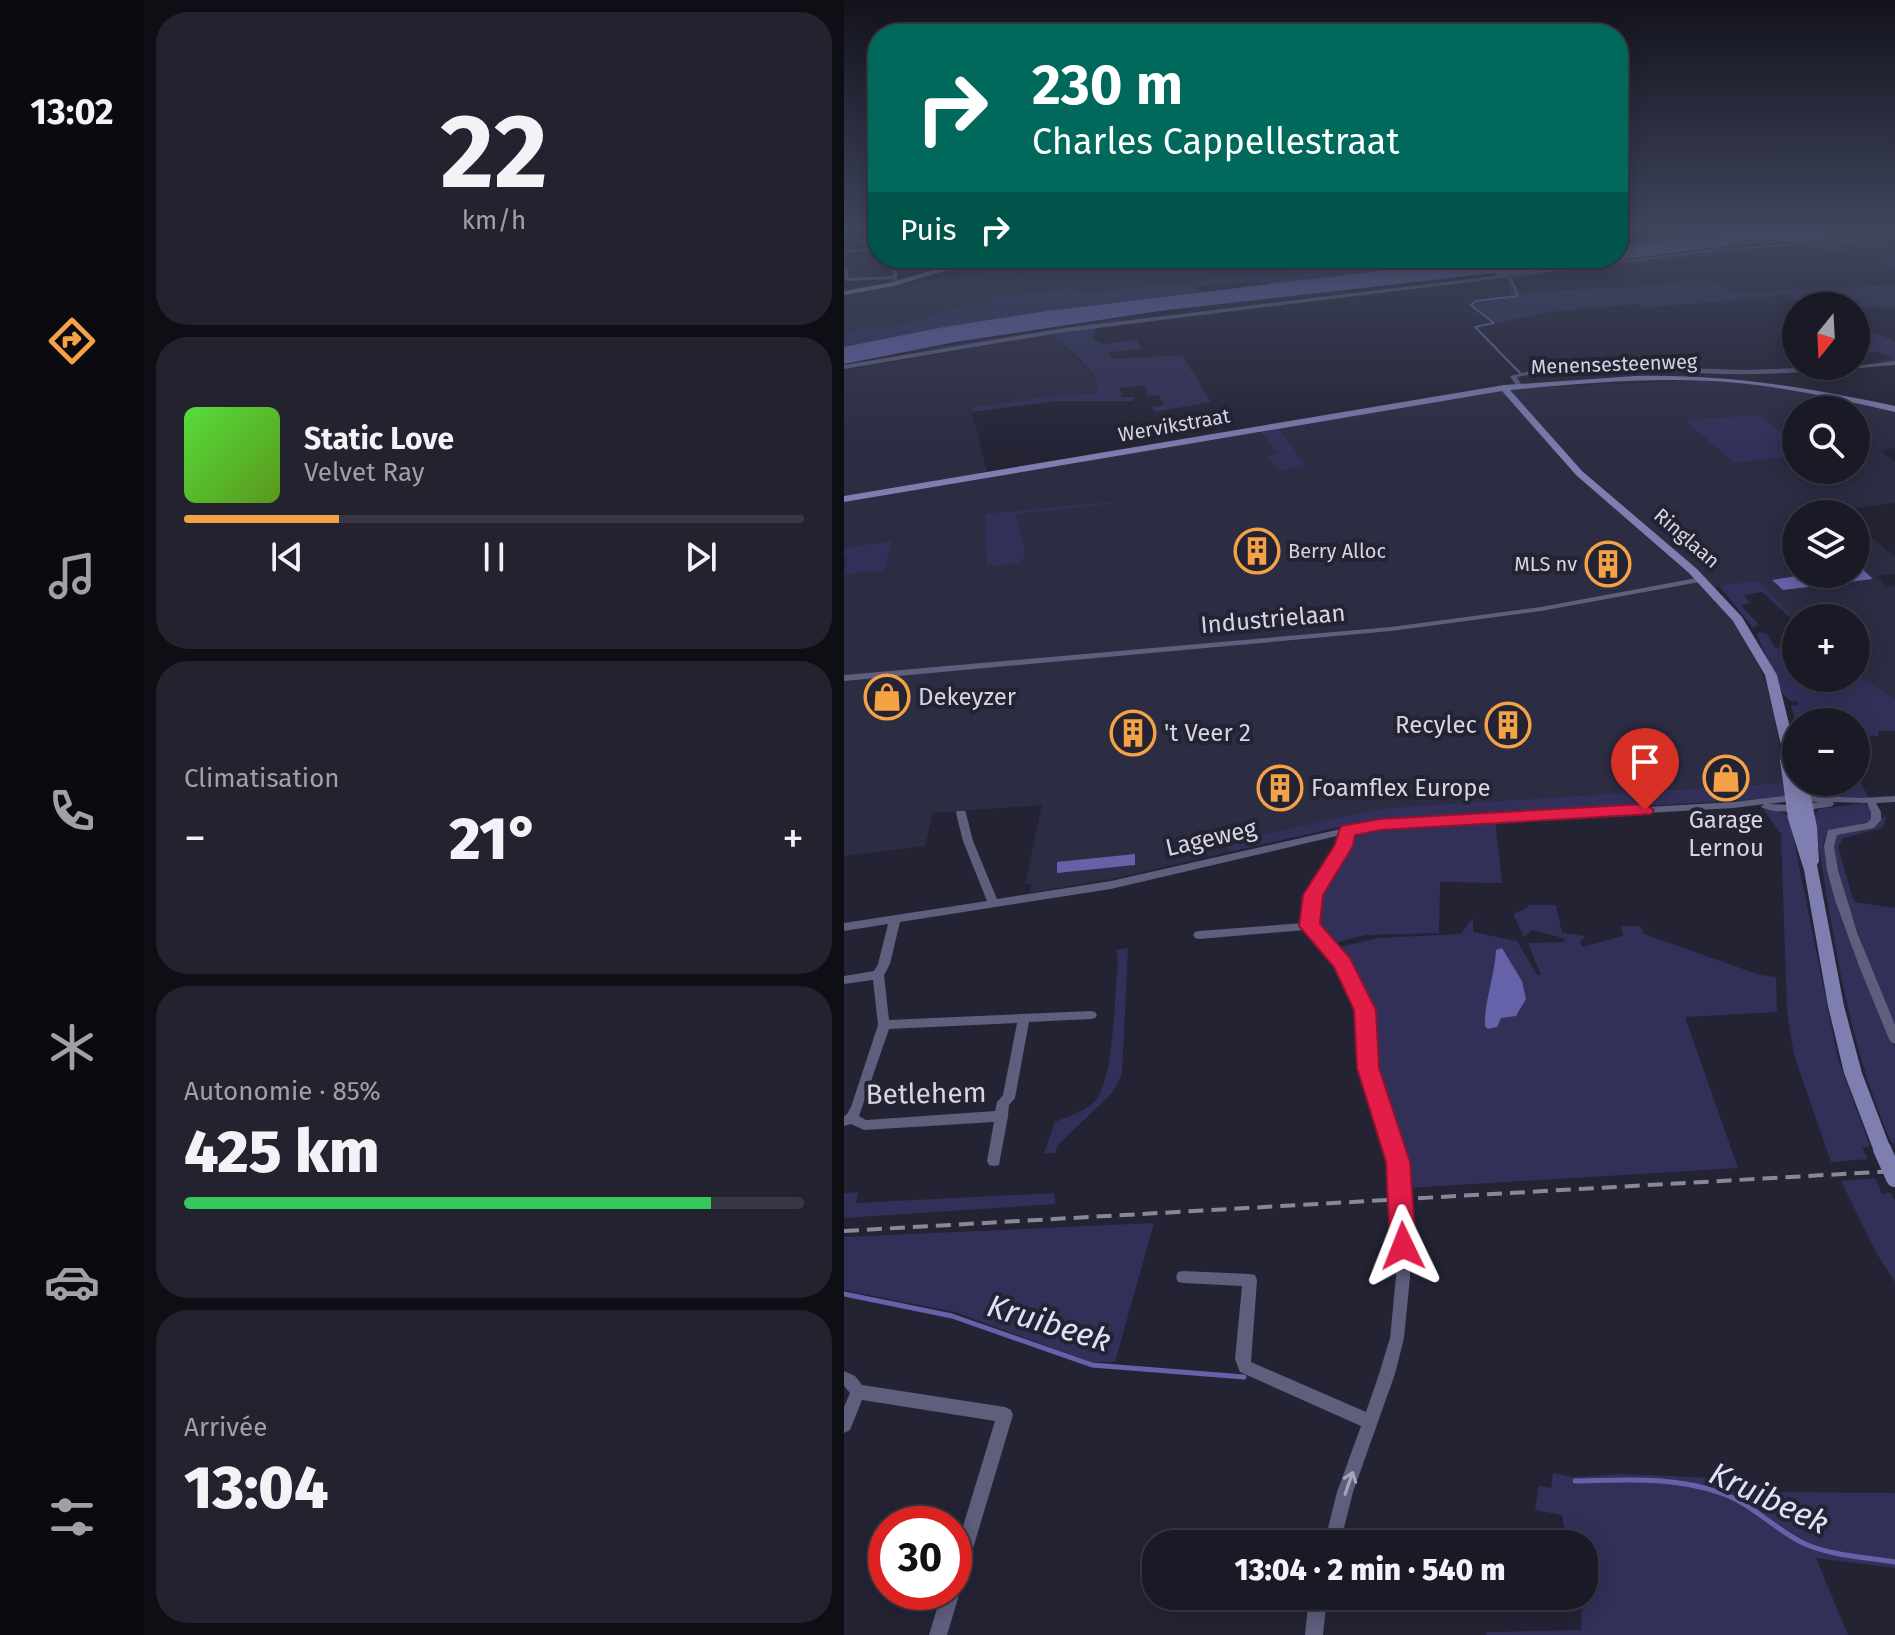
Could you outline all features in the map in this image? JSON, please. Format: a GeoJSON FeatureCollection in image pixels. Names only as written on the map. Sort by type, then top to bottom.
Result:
{"type":"FeatureCollection","features":[{"type":"Feature","properties":{"kind":"main road","name":"Menensesteenweg"},"geometry":{"type":"LineString","coordinates":[[1511,387],[1711,379],[1806,390],[1895,409]]}},
{"type":"Feature","properties":{"kind":"main road","name":"Wervikstraat"},"geometry":{"type":"LineString","coordinates":[[844,499],[1511,387]]}},
{"type":"Feature","properties":{"kind":"main road","name":"Ringlaan"},"geometry":{"type":"LineString","coordinates":[[1511,387],[1579,473],[1702,579],[1738,619],[1767,666],[1782,716]]}},
{"type":"Feature","properties":{"kind":"main road","name":"Ringlaan"},"geometry":{"type":"LineString","coordinates":[[1797,796],[1812,851],[1811,870],[1836,1006],[1853,1073],[1895,1178]]}},
{"type":"Feature","properties":{"kind":"main road","name":"Ringlaan"},"geometry":{"type":"LineString","coordinates":[[1799,803],[1800,796]]}},
{"type":"Feature","properties":{"kind":"street"},"geometry":{"type":"LineString","coordinates":[[844,367],[1065,330],[1268,305]]}},
{"type":"Feature","properties":{"kind":"street"},"geometry":{"type":"LineString","coordinates":[[1720,372],[1895,363]]}},
{"type":"Feature","properties":{"kind":"street","name":"Menensesteenweg"},"geometry":{"type":"LineString","coordinates":[[1511,387],[1513,376],[1569,369],[1644,366],[1720,372]]}},
{"type":"Feature","properties":{"kind":"street","name":"Menensesteenweg"},"geometry":{"type":"LineString","coordinates":[[1711,379],[1720,372]]}},
{"type":"Feature","properties":{"kind":"street","name":"Industrielaan"},"geometry":{"type":"LineString","coordinates":[[844,678],[1391,629],[1541,609],[1702,579]]}},
{"type":"Feature","properties":{"kind":"street","name":"Lageweg"},"geometry":{"type":"LineString","coordinates":[[844,927],[1111,885],[1380,825],[1895,799]]}},
{"type":"Feature","properties":{"kind":"street"},"geometry":{"type":"LineString","coordinates":[[1865,800],[1876,812],[1876,820],[1870,826],[1832,832],[1826,844],[1828,860],[1856,944],[1895,1039]]}},
{"type":"Feature","properties":{"kind":"street"},"geometry":{"type":"LineString","coordinates":[[961,813],[968,841],[993,902]]}},
{"type":"Feature","properties":{"kind":"street"},"geometry":{"type":"LineString","coordinates":[[1309,926],[1313,895],[1344,846],[1347,830]]}},
{"type":"Feature","properties":{"kind":"street","name":"Betlehem"},"geometry":{"type":"LineString","coordinates":[[895,919],[884,964],[878,975],[884,1025],[848,1120],[864,1125],[1002,1116]]}},
{"type":"Feature","properties":{"kind":"street"},"geometry":{"type":"LineString","coordinates":[[1199,935],[1309,926],[1333,949],[1359,993],[1365,1010],[1368,1068],[1394,1142],[1400,1182],[1403,1246],[1401,1308],[1392,1357],[1345,1492],[1336,1530]]}},
{"type":"Feature","properties":{"kind":"street"},"geometry":{"type":"LineString","coordinates":[[844,980],[878,975]]}},
{"type":"Feature","properties":{"kind":"street"},"geometry":{"type":"LineString","coordinates":[[884,1025],[1091,1015]]}},
{"type":"Feature","properties":{"kind":"street","name":"Betlehem"},"geometry":{"type":"LineString","coordinates":[[994,1161],[1003,1102],[1009,1098],[1024,1019]]}},
{"type":"Feature","properties":{"kind":"street"},"geometry":{"type":"LineString","coordinates":[[1183,1277],[1250,1280],[1245,1367],[1370,1422]]}},
{"type":"Feature","properties":{"kind":"street"},"geometry":{"type":"LineString","coordinates":[[844,1378],[858,1392],[1005,1415],[972,1524]]}},
{"type":"Feature","properties":{"kind":"street"},"geometry":{"type":"LineString","coordinates":[[844,1425],[858,1392]]}},
{"type":"Feature","properties":{"kind":"street"},"geometry":{"type":"LineString","coordinates":[[938,1635],[946,1610]]}},
{"type":"Feature","properties":{"kind":"street"},"geometry":{"type":"LineString","coordinates":[[1314,1635],[1317,1610]]}},
{"type":"Feature","properties":{"kind":"shaded area"},"geometry":{"type":"Polygon","coordinates":[[[844,305],[963,305],[889,328],[844,330],[844,305]]]}},
{"type":"Feature","properties":{"kind":"shaded area"},"geometry":{"type":"Polygon","coordinates":[[[963,305],[1093,305],[844,347],[844,330],[889,328],[963,305]]]}},
{"type":"Feature","properties":{"kind":"shaded area"},"geometry":{"type":"Polygon","coordinates":[[[1094,305],[1209,305],[955,342],[844,364],[844,347],[1094,305]]]}},
{"type":"Feature","properties":{"kind":"shaded area"},"geometry":{"type":"Polygon","coordinates":[[[1476,305],[1622,305],[1555,311],[1496,323],[1476,305]]]}},
{"type":"Feature","properties":{"kind":"shaded area"},"geometry":{"type":"Polygon","coordinates":[[[1639,305],[1673,305],[1643,308],[1639,305]]]}},
{"type":"Feature","properties":{"kind":"shaded area"},"geometry":{"type":"Polygon","coordinates":[[[1121,319],[1122,322],[1096,328],[1093,340],[1102,344],[1137,340],[1142,349],[1109,352],[1112,359],[1182,355],[1211,402],[1155,412],[1151,407],[1164,405],[1159,395],[1147,396],[1146,385],[1119,388],[1122,393],[1118,397],[1135,397],[1132,401],[1056,401],[973,412],[970,408],[1097,393],[1097,379],[1080,359],[1051,335],[896,359],[991,342],[893,354],[1121,319]]]}},
{"type":"Feature","properties":{"kind":"shaded area"},"geometry":{"type":"Polygon","coordinates":[[[1870,331],[1895,341],[1895,362],[1882,363],[1880,361],[1892,359],[1879,352],[1870,353],[1870,331]]]}},
{"type":"Feature","properties":{"kind":"shaded area"},"geometry":{"type":"Polygon","coordinates":[[[1052,335],[1097,379],[1097,393],[1053,396],[971,409],[987,472],[1504,389],[1707,380],[1783,387],[1827,396],[1782,396],[1782,484],[1870,484],[1870,405],[1895,410],[1895,448],[1880,451],[1895,461],[1895,503],[1870,506],[1870,500],[1782,500],[1782,588],[1870,588],[1870,536],[1895,557],[1895,574],[1877,576],[1887,587],[1895,586],[1895,698],[1870,683],[1870,604],[1782,605],[1758,580],[1706,589],[1742,632],[1765,679],[1777,724],[1782,783],[1395,807],[1226,844],[1229,852],[1117,878],[1029,893],[1032,884],[1025,884],[1042,805],[933,813],[925,846],[844,856],[844,370],[1052,335]]]}},
{"type":"Feature","properties":{"kind":"shaded area"},"geometry":{"type":"Polygon","coordinates":[[[1760,415],[1782,433],[1782,458],[1734,463],[1685,420],[1760,415]]]}},
{"type":"Feature","properties":{"kind":"shaded area"},"geometry":{"type":"Polygon","coordinates":[[[1278,427],[1306,466],[1279,471],[1267,456],[1278,453],[1260,431],[1278,427]]]}},
{"type":"Feature","properties":{"kind":"shaded area"},"geometry":{"type":"Polygon","coordinates":[[[1112,504],[1016,514],[1026,554],[1019,564],[987,566],[985,514],[1112,504]]]}},
{"type":"Feature","properties":{"kind":"shaded area"},"geometry":{"type":"Polygon","coordinates":[[[892,541],[884,571],[844,574],[847,558],[844,557],[844,548],[892,541]]]}},
{"type":"Feature","properties":{"kind":"shaded area"},"geometry":{"type":"Polygon","coordinates":[[[1782,578],[1782,588],[1799,588],[1783,590],[1772,580],[1782,578]]]}},
{"type":"Feature","properties":{"kind":"shaded area"},"geometry":{"type":"Polygon","coordinates":[[[1758,580],[1782,605],[1782,610],[1762,592],[1744,595],[1750,603],[1741,605],[1759,625],[1753,628],[1719,586],[1758,580]]]}},
{"type":"Feature","properties":{"kind":"shaded area"},"geometry":{"type":"Polygon","coordinates":[[[1760,632],[1767,634],[1775,648],[1782,647],[1782,692],[1757,635],[1760,632]]]}},
{"type":"Feature","properties":{"kind":"shaded area"},"geometry":{"type":"Polygon","coordinates":[[[1870,683],[1895,698],[1895,731],[1878,731],[1879,736],[1870,736],[1870,708],[1792,708],[1791,705],[1798,706],[1798,702],[1789,700],[1783,694],[1870,692],[1870,683]]]}},
{"type":"Feature","properties":{"kind":"shaded area"},"geometry":{"type":"Polygon","coordinates":[[[1782,783],[1782,796],[1785,796],[1361,822],[1229,852],[1225,844],[1395,807],[1782,783]]]}},
{"type":"Feature","properties":{"kind":"shaded area"},"geometry":{"type":"Polygon","coordinates":[[[1827,796],[1869,798],[1833,798],[1827,796]]]}},
{"type":"Feature","properties":{"kind":"shaded area"},"geometry":{"type":"Polygon","coordinates":[[[1864,803],[1870,807],[1874,817],[1868,824],[1827,833],[1823,843],[1830,877],[1895,1047],[1895,1144],[1891,1142],[1876,1103],[1842,982],[1814,817],[1819,809],[1864,803]]]}},
{"type":"Feature","properties":{"kind":"shaded area"},"geometry":{"type":"Polygon","coordinates":[[[1763,809],[1789,816],[1838,1059],[1870,1146],[1862,1148],[1868,1159],[1831,1162],[1794,1055],[1787,1011],[1781,834],[1763,809]]]}},
{"type":"Feature","properties":{"kind":"shaded area"},"geometry":{"type":"Polygon","coordinates":[[[1880,817],[1887,817],[1882,828],[1843,838],[1838,847],[1854,902],[1895,908],[1895,1031],[1846,901],[1831,840],[1837,833],[1864,830],[1880,817]]]}},
{"type":"Feature","properties":{"kind":"shaded area"},"geometry":{"type":"Polygon","coordinates":[[[1495,820],[1502,883],[1440,882],[1439,933],[1366,935],[1333,943],[1322,936],[1316,926],[1316,904],[1349,844],[1362,831],[1495,820]]]}},
{"type":"Feature","properties":{"kind":"shaded area"},"geometry":{"type":"Polygon","coordinates":[[[1135,854],[1135,865],[1057,873],[1057,862],[1135,854]]]}},
{"type":"Feature","properties":{"kind":"shaded area"},"geometry":{"type":"Polygon","coordinates":[[[1528,905],[1556,905],[1562,933],[1585,936],[1580,942],[1582,947],[1623,936],[1621,926],[1640,926],[1644,934],[1760,975],[1776,977],[1777,1012],[1685,1017],[1738,1168],[1407,1188],[1394,1118],[1377,1078],[1369,1008],[1340,947],[1378,938],[1461,934],[1473,918],[1473,932],[1517,941],[1537,975],[1541,975],[1528,943],[1563,942],[1566,939],[1532,930],[1524,937],[1513,914],[1528,905]],[[1502,948],[1496,950],[1496,971],[1485,1015],[1501,1018],[1522,981],[1502,948]]]}},
{"type":"Feature","properties":{"kind":"shaded area"},"geometry":{"type":"Polygon","coordinates":[[[1128,948],[1122,1074],[1112,1093],[1058,1145],[1055,1153],[1044,1153],[1055,1122],[1090,1105],[1101,1091],[1110,1057],[1118,962],[1116,950],[1128,948]]]}},
{"type":"Feature","properties":{"kind":"shaded area"},"geometry":{"type":"Polygon","coordinates":[[[1502,948],[1522,981],[1526,999],[1516,1016],[1501,1018],[1497,1027],[1488,1029],[1485,1017],[1496,950],[1502,948]]]}},
{"type":"Feature","properties":{"kind":"shaded area"},"geometry":{"type":"Polygon","coordinates":[[[1875,1178],[1882,1194],[1891,1193],[1895,1201],[1895,1282],[1877,1254],[1841,1181],[1875,1178]]]}},
{"type":"Feature","properties":{"kind":"shaded area"},"geometry":{"type":"Polygon","coordinates":[[[858,1192],[856,1203],[1054,1193],[1055,1204],[844,1218],[844,1193],[858,1192]]]}},
{"type":"Feature","properties":{"kind":"shaded area"},"geometry":{"type":"Polygon","coordinates":[[[1154,1223],[1115,1362],[1090,1362],[955,1312],[844,1290],[844,1237],[1154,1223]]]}},
{"type":"Feature","properties":{"kind":"shaded area"},"geometry":{"type":"Polygon","coordinates":[[[1553,1473],[1573,1477],[1624,1474],[1709,1478],[1771,1512],[1774,1492],[1895,1493],[1895,1568],[1816,1558],[1848,1635],[1486,1635],[1487,1632],[1581,1630],[1582,1610],[1598,1610],[1598,1530],[1565,1530],[1562,1515],[1535,1510],[1539,1486],[1551,1488],[1553,1473]]]}},
{"type":"Feature","properties":{"kind":"waterway"},"geometry":{"type":"LineString","coordinates":[[1471,305],[1494,323],[1475,327],[1520,373]]}},
{"type":"Feature","properties":{"kind":"waterway","name":"Kruibeek"},"geometry":{"type":"LineString","coordinates":[[844,1294],[952,1316],[1092,1365],[1244,1377]]}},
{"type":"Feature","properties":{"kind":"waterway","name":"Kruibeek"},"geometry":{"type":"LineString","coordinates":[[1575,1481],[1649,1480],[1703,1488],[1733,1498],[1805,1544],[1838,1554],[1895,1562]]}},
{"type":"Feature","properties":{"kind":"railway"},"geometry":{"type":"LineString","coordinates":[[844,1231],[1895,1171]]}},
{"type":"Feature","properties":{"kind":"place","name":"Berry Alloc"},"geometry":{"type":"Point","coordinates":[1257,551]}},
{"type":"Feature","properties":{"kind":"place","name":"MLS nv"},"geometry":{"type":"Point","coordinates":[1608,564]}},
{"type":"Feature","properties":{"kind":"place","name":"Dekeyzer"},"geometry":{"type":"Point","coordinates":[887,697]}},
{"type":"Feature","properties":{"kind":"place","name":"Recylec"},"geometry":{"type":"Point","coordinates":[1508,725]}},
{"type":"Feature","properties":{"kind":"place","name":"'t Veer 2"},"geometry":{"type":"Point","coordinates":[1133,733]}},
{"type":"Feature","properties":{"kind":"place","name":"Garage Lernou"},"geometry":{"type":"Point","coordinates":[1726,778]}},
{"type":"Feature","properties":{"kind":"place","name":"Foamflex Europe"},"geometry":{"type":"Point","coordinates":[1280,788]}},
{"type":"Feature","properties":{"kind":"route"},"geometry":{"type":"LineString","coordinates":[[1403,1246],[1398,1162],[1368,1068],[1365,1010],[1343,963],[1309,926],[1313,895],[1344,846],[1347,830],[1497,817],[1645,810]]}}]}
